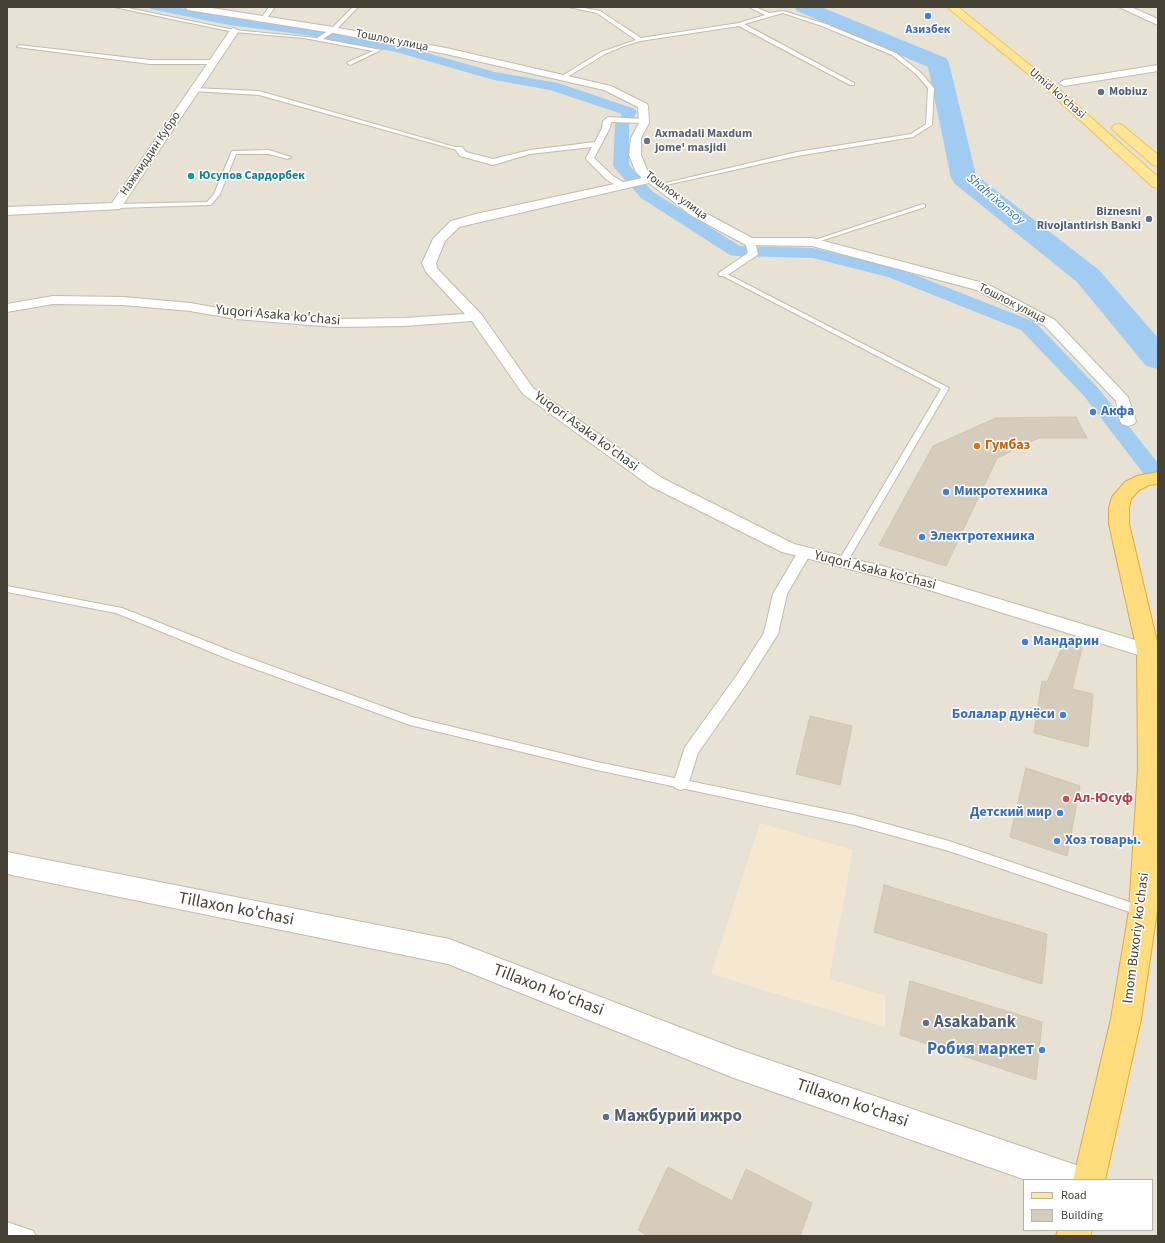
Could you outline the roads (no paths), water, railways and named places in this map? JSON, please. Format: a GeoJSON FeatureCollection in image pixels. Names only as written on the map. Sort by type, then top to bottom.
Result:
{"type":"FeatureCollection","features":[{"type":"Feature","properties":{"kind":"highway","name":"lmom Buxoriy ko'chasi"},"geometry":{"type":"LineString","coordinates":[[1088,1179],[1126,1019],[1142,911],[1150,769],[1148,651],[1119,524],[1118,508],[1122,497],[1132,486],[1151,479]]}},
{"type":"Feature","properties":{"kind":"main road","name":"Umid ko'chasi"},"geometry":{"type":"LineString","coordinates":[[952,7],[1048,85],[1158,184]]}},
{"type":"Feature","properties":{"kind":"main road","name":"Umid ko'chasi"},"geometry":{"type":"LineString","coordinates":[[969,7],[1041,64]]}},
{"type":"Feature","properties":{"kind":"main road","name":"Umid ko'chasi"},"geometry":{"type":"LineString","coordinates":[[1053,74],[1076,93]]}},
{"type":"Feature","properties":{"kind":"main road"},"geometry":{"type":"LineString","coordinates":[[1111,123],[1158,162]]}},
{"type":"Feature","properties":{"kind":"street","name":"Тошлок улица"},"geometry":{"type":"LineString","coordinates":[[188,7],[333,30],[446,51],[607,88],[643,106],[644,121],[636,138],[635,155],[642,172],[696,214],[751,248],[812,242],[982,287],[1050,323],[1123,400],[1128,421]]}},
{"type":"Feature","properties":{"kind":"street"},"geometry":{"type":"LineString","coordinates":[[263,20],[272,7]]}},
{"type":"Feature","properties":{"kind":"street"},"geometry":{"type":"LineString","coordinates":[[1123,7],[1158,22]]}},
{"type":"Feature","properties":{"kind":"street","name":"Нажмиддин Кубро"},"geometry":{"type":"LineString","coordinates":[[7,211],[116,206],[234,31]]}},
{"type":"Feature","properties":{"kind":"street"},"geometry":{"type":"LineString","coordinates":[[1064,83],[1158,68]]}},
{"type":"Feature","properties":{"kind":"street"},"geometry":{"type":"LineString","coordinates":[[623,186],[610,178],[590,158],[606,128],[607,121],[611,119],[644,121]]}},
{"type":"Feature","properties":{"kind":"street"},"geometry":{"type":"LineString","coordinates":[[460,149],[463,154],[494,162],[530,152],[598,144]]}},
{"type":"Feature","properties":{"kind":"street"},"geometry":{"type":"LineString","coordinates":[[476,317],[444,284],[431,269],[429,264],[430,258],[439,239],[455,224],[476,218],[623,186],[653,181]]}},
{"type":"Feature","properties":{"kind":"street"},"geometry":{"type":"LineString","coordinates":[[723,274],[751,248]]}},
{"type":"Feature","properties":{"kind":"street","name":"Yuqori Asaka ko'chasi"},"geometry":{"type":"LineString","coordinates":[[7,308],[53,300],[68,300],[168,305],[190,307],[236,315],[335,322],[404,322],[476,317],[528,391],[656,482],[788,548],[920,581],[1148,651]]}},
{"type":"Feature","properties":{"kind":"street"},"geometry":{"type":"LineString","coordinates":[[681,784],[691,751],[742,679],[771,634],[780,594],[804,552]]}},
{"type":"Feature","properties":{"kind":"street","name":"Tillaxon ko'chasi"},"geometry":{"type":"LineString","coordinates":[[7,863],[449,952],[734,1063],[1070,1179]]}},
{"type":"Feature","properties":{"kind":"lane"},"geometry":{"type":"LineString","coordinates":[[116,7],[234,31],[320,39],[378,50],[350,63]]}},
{"type":"Feature","properties":{"kind":"lane"},"geometry":{"type":"LineString","coordinates":[[320,39],[333,30],[356,7]]}},
{"type":"Feature","properties":{"kind":"lane"},"geometry":{"type":"LineString","coordinates":[[571,7],[598,12],[640,40]]}},
{"type":"Feature","properties":{"kind":"lane"},"geometry":{"type":"LineString","coordinates":[[751,7],[769,15]]}},
{"type":"Feature","properties":{"kind":"lane"},"geometry":{"type":"LineString","coordinates":[[564,77],[603,53],[622,45],[640,40],[740,24],[783,12],[824,25],[894,54],[918,73],[931,88],[929,125],[912,135],[797,154],[653,181]]}},
{"type":"Feature","properties":{"kind":"lane"},"geometry":{"type":"LineString","coordinates":[[740,24],[852,84]]}},
{"type":"Feature","properties":{"kind":"lane"},"geometry":{"type":"LineString","coordinates":[[18,46],[150,62],[214,62]]}},
{"type":"Feature","properties":{"kind":"lane"},"geometry":{"type":"LineString","coordinates":[[195,90],[259,93],[460,149]]}},
{"type":"Feature","properties":{"kind":"lane"},"geometry":{"type":"LineString","coordinates":[[116,206],[209,204],[217,194],[234,152],[269,152],[288,157]]}},
{"type":"Feature","properties":{"kind":"lane"},"geometry":{"type":"LineString","coordinates":[[812,242],[923,206]]}},
{"type":"Feature","properties":{"kind":"lane"},"geometry":{"type":"LineString","coordinates":[[723,274],[945,388],[843,562]]}},
{"type":"Feature","properties":{"kind":"lane"},"geometry":{"type":"LineString","coordinates":[[7,588],[118,610],[237,658],[410,721],[597,766],[854,820],[949,846],[1142,911]]}},
{"type":"Feature","properties":{"kind":"lane"},"geometry":{"type":"LineString","coordinates":[[7,1230],[28,1236]]}},
{"type":"Feature","properties":{"kind":"waterway"},"geometry":{"type":"LineString","coordinates":[[155,7],[229,21],[306,31],[398,49],[494,76],[553,86],[630,112],[622,125],[621,166],[647,195],[736,251],[813,253],[894,273],[1028,326],[1091,392],[1158,477]]}},
{"type":"Feature","properties":{"kind":"waterway","name":"Shahrixonsoy"},"geometry":{"type":"LineString","coordinates":[[804,7],[938,63],[964,178],[1088,276],[1158,359]]}},
{"type":"Feature","properties":{"kind":"place","name":"Азизбек"},"geometry":{"type":"Point","coordinates":[928,16]}},
{"type":"Feature","properties":{"kind":"place","name":"Mobiuz"},"geometry":{"type":"Point","coordinates":[1101,92]}},
{"type":"Feature","properties":{"kind":"place","name":"Axmadali Maxdum jome' masjidi"},"geometry":{"type":"Point","coordinates":[647,141]}},
{"type":"Feature","properties":{"kind":"place","name":"Юсупов Сардорбек"},"geometry":{"type":"Point","coordinates":[191,176]}},
{"type":"Feature","properties":{"kind":"place","name":"Biznesni Rivojlantirish Banki"},"geometry":{"type":"Point","coordinates":[1149,219]}},
{"type":"Feature","properties":{"kind":"place","name":"Акфа"},"geometry":{"type":"Point","coordinates":[1093,412]}},
{"type":"Feature","properties":{"kind":"place","name":"Гумбаз"},"geometry":{"type":"Point","coordinates":[977,446]}},
{"type":"Feature","properties":{"kind":"place","name":"Микротехника"},"geometry":{"type":"Point","coordinates":[946,492]}},
{"type":"Feature","properties":{"kind":"place","name":"Электротехника"},"geometry":{"type":"Point","coordinates":[922,537]}},
{"type":"Feature","properties":{"kind":"place","name":"Мандарин"},"geometry":{"type":"Point","coordinates":[1025,642]}},
{"type":"Feature","properties":{"kind":"place","name":"Болалар дунёси"},"geometry":{"type":"Point","coordinates":[1063,715]}},
{"type":"Feature","properties":{"kind":"place","name":"Ал-Юсуф"},"geometry":{"type":"Point","coordinates":[1066,799]}},
{"type":"Feature","properties":{"kind":"place","name":"Детский миp"},"geometry":{"type":"Point","coordinates":[1060,813]}},
{"type":"Feature","properties":{"kind":"place","name":"Хоз товары."},"geometry":{"type":"Point","coordinates":[1057,841]}},
{"type":"Feature","properties":{"kind":"place","name":"Asakabank"},"geometry":{"type":"Point","coordinates":[926,1023]}},
{"type":"Feature","properties":{"kind":"place","name":"Робия маркет"},"geometry":{"type":"Point","coordinates":[1042,1050]}},
{"type":"Feature","properties":{"kind":"place","name":"Мажбурий ижро"},"geometry":{"type":"Point","coordinates":[606,1117]}}]}
